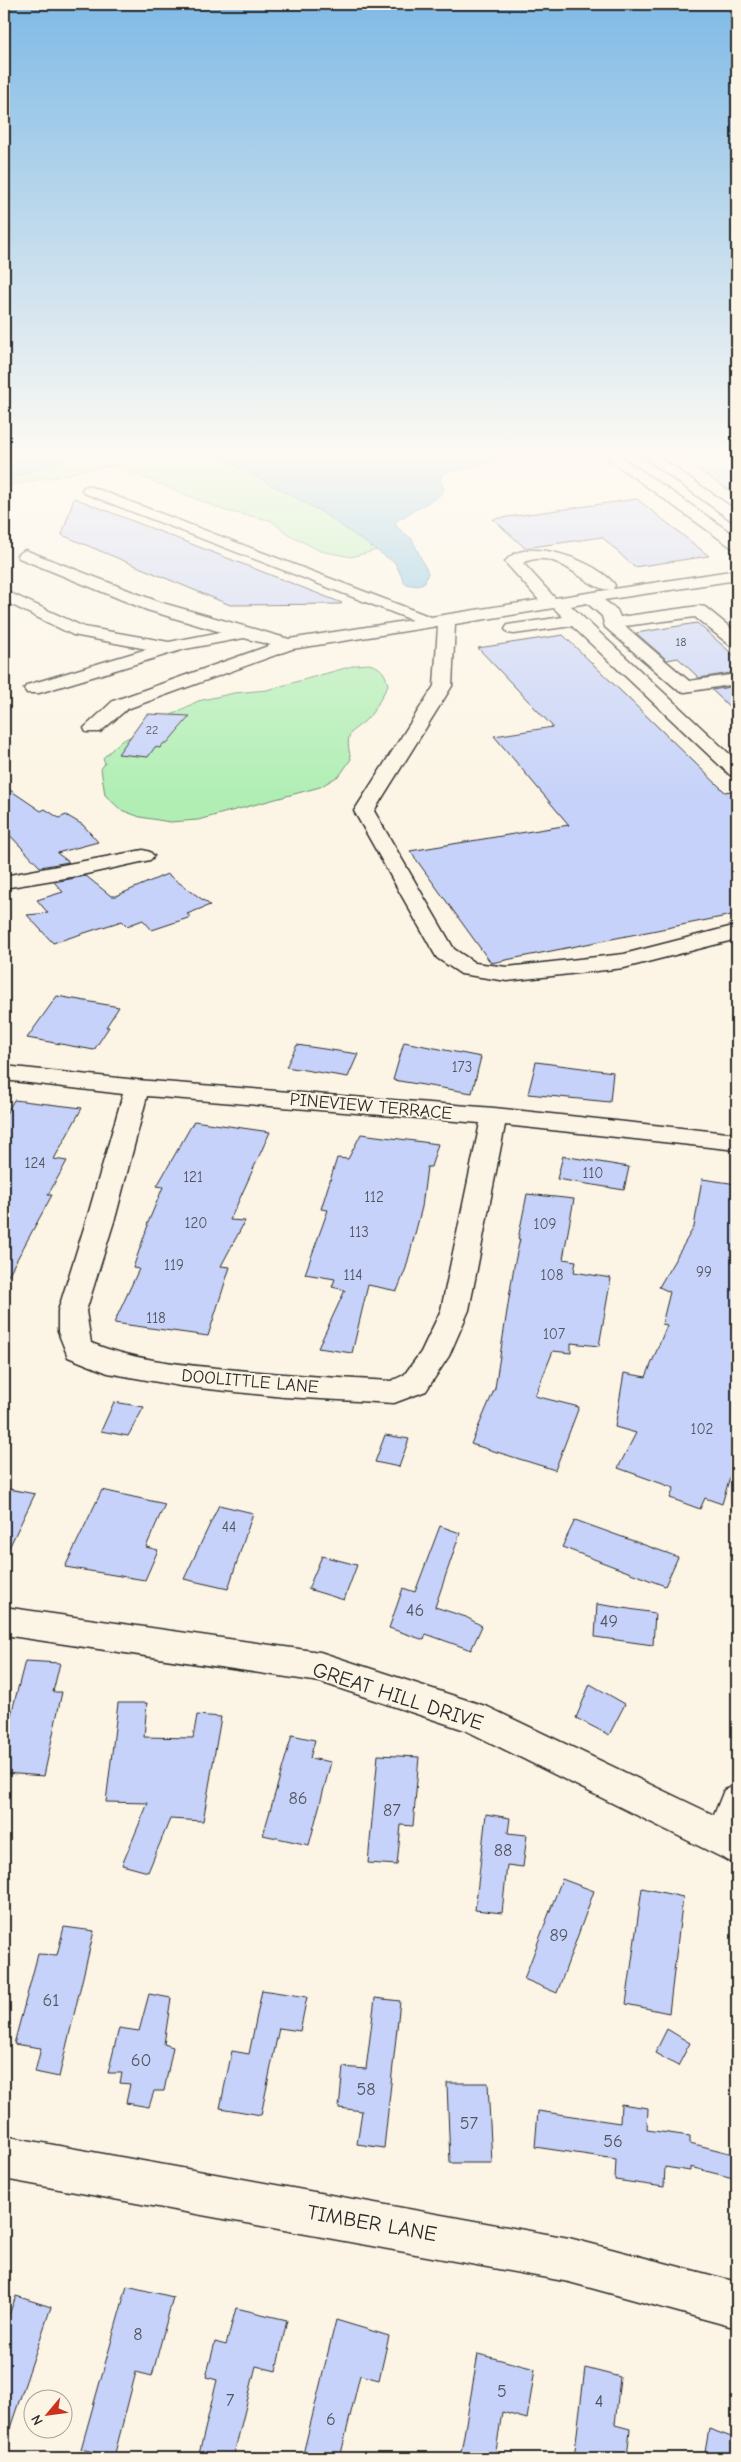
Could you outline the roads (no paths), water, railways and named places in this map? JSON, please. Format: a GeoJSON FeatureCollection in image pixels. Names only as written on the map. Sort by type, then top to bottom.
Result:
{"type":"FeatureCollection","features":[{"type":"Feature","properties":{"kind":"street"},"geometry":{"type":"LineString","coordinates":[[58,568],[154,606],[289,644]]}},
{"type":"Feature","properties":{"kind":"street"},"geometry":{"type":"LineString","coordinates":[[292,568],[417,616],[437,621]]}},
{"type":"Feature","properties":{"kind":"street"},"geometry":{"type":"LineString","coordinates":[[519,568],[554,604],[576,620],[737,771]]}},
{"type":"Feature","properties":{"kind":"street"},"geometry":{"type":"LineString","coordinates":[[580,568],[612,589]]}},
{"type":"Feature","properties":{"kind":"street"},"geometry":{"type":"LineString","coordinates":[[92,728],[120,705],[289,644],[591,598],[612,589],[735,577]]}},
{"type":"Feature","properties":{"kind":"street"},"geometry":{"type":"LineString","coordinates":[[4,596],[78,631],[170,648]]}},
{"type":"Feature","properties":{"kind":"street"},"geometry":{"type":"LineString","coordinates":[[591,598],[611,614],[611,623],[685,687],[737,679]]}},
{"type":"Feature","properties":{"kind":"street"},"geometry":{"type":"LineString","coordinates":[[611,623],[699,611],[737,642]]}},
{"type":"Feature","properties":{"kind":"street"},"geometry":{"type":"LineString","coordinates":[[514,629],[576,620]]}},
{"type":"Feature","properties":{"kind":"street"},"geometry":{"type":"LineString","coordinates":[[437,621],[443,686],[364,811],[445,953],[469,969],[507,974],[624,961],[737,932]]}},
{"type":"Feature","properties":{"kind":"street"},"geometry":{"type":"LineString","coordinates":[[33,689],[170,648],[245,633]]}},
{"type":"Feature","properties":{"kind":"street"},"geometry":{"type":"LineString","coordinates":[[668,672],[694,667]]}},
{"type":"Feature","properties":{"kind":"street"},"geometry":{"type":"LineString","coordinates":[[4,882],[77,870],[143,856]]}},
{"type":"Feature","properties":{"kind":"street","name":"PINEVIEW TERRACE"},"geometry":{"type":"LineString","coordinates":[[4,1073],[137,1088],[494,1116],[737,1142]]}},
{"type":"Feature","properties":{"kind":"street","name":"DOOLITTLE LANE"},"geometry":{"type":"LineString","coordinates":[[137,1088],[102,1215],[72,1311],[73,1332],[78,1350],[108,1362],[180,1375],[284,1386],[394,1392],[415,1382],[434,1356],[455,1310],[494,1116]]}},
{"type":"Feature","properties":{"kind":"street","name":"GREAT HILL DRIVE"},"geometry":{"type":"LineString","coordinates":[[4,1621],[320,1667],[475,1718],[699,1826],[730,1844]]}},
{"type":"Feature","properties":{"kind":"street"},"geometry":{"type":"LineString","coordinates":[[730,1844],[737,1802]]}},
{"type":"Feature","properties":{"kind":"street","name":"TIMBER LANE"},"geometry":{"type":"LineString","coordinates":[[4,2157],[569,2260],[737,2305]]}},
{"type":"Feature","properties":{"kind":"water"},"geometry":{"type":"Polygon","coordinates":[[[397,568],[426,568],[428,573],[425,582],[417,586],[405,584],[397,568]]]}}]}
